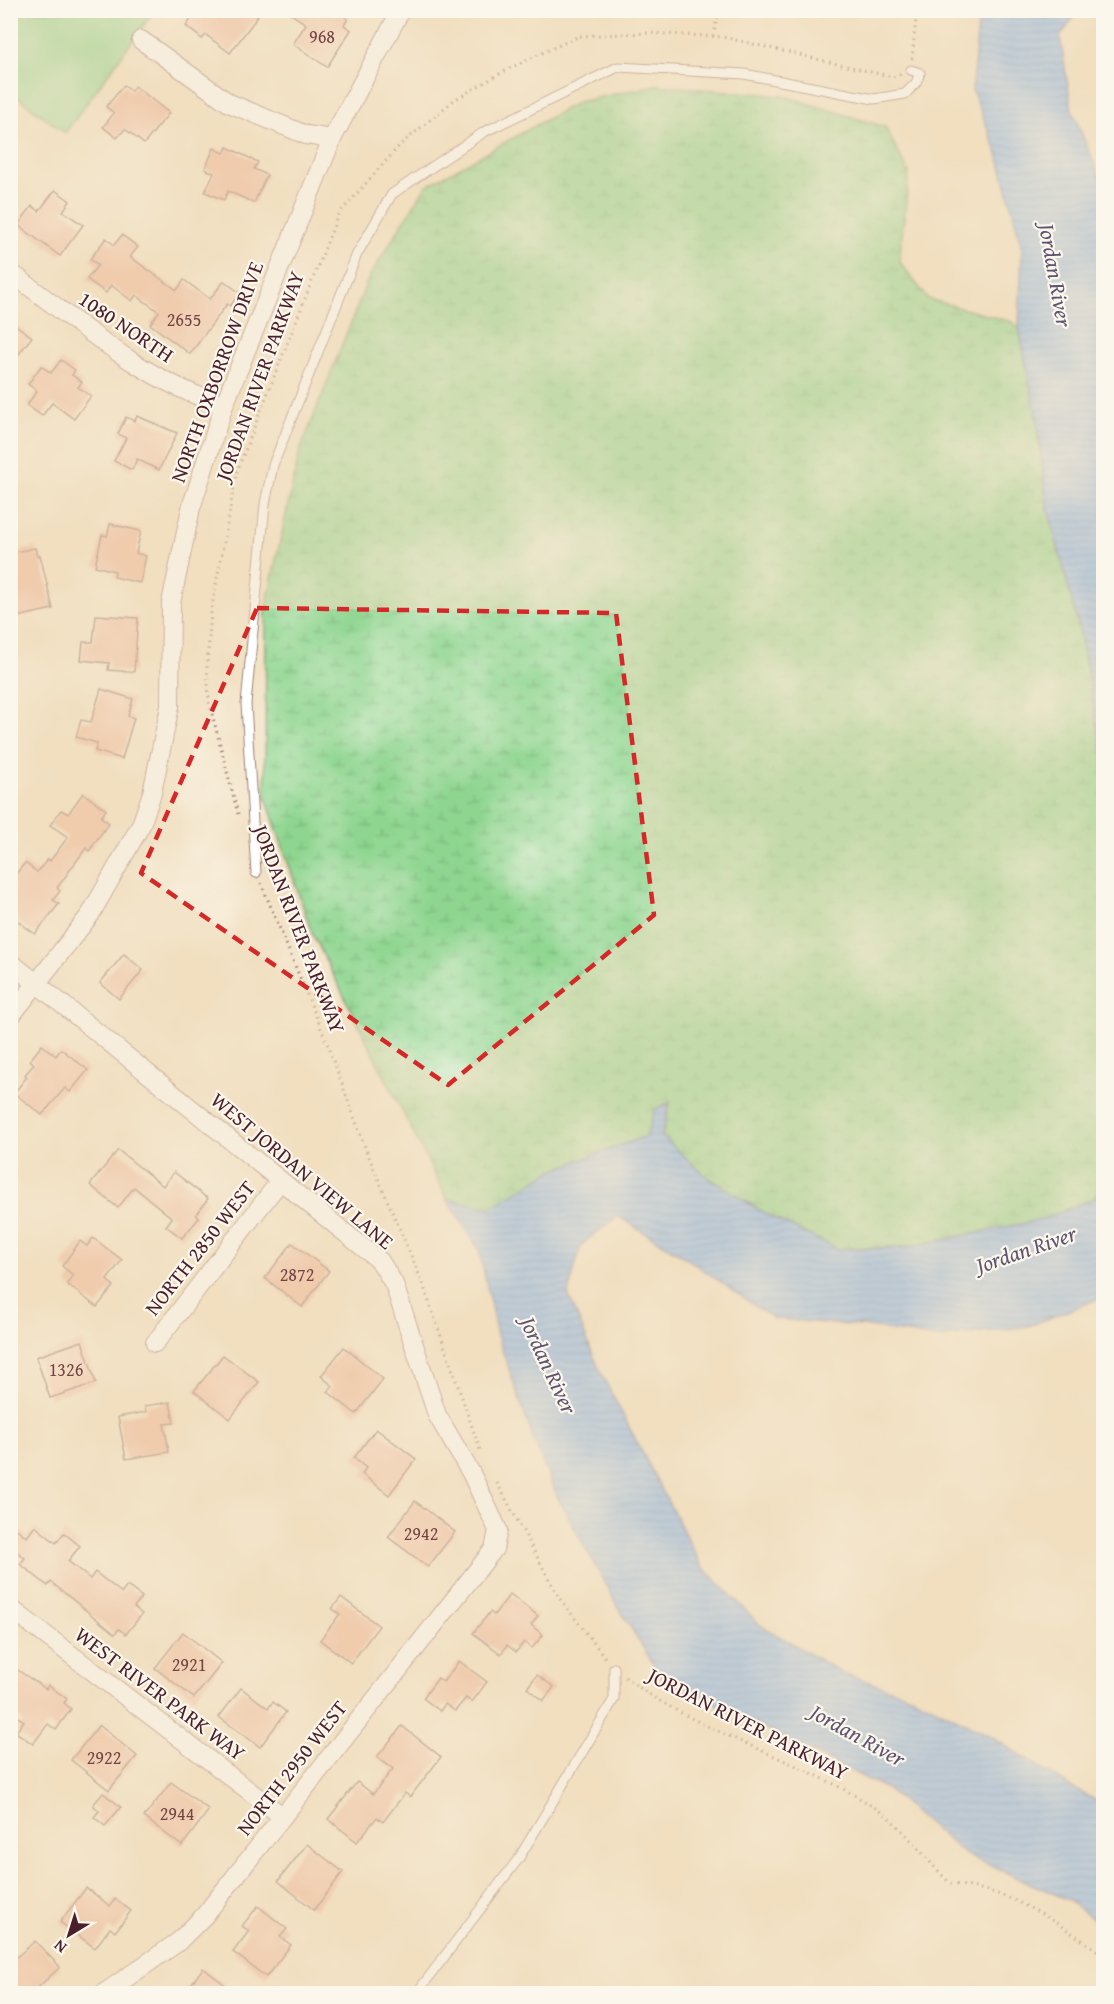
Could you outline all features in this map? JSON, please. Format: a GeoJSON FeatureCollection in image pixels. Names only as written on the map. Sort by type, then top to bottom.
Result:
{"type":"FeatureCollection","features":[{"type":"Feature","properties":{"kind":"street","name":"NORTH OXBORROW DRIVE"},"geometry":{"type":"LineString","coordinates":[[10,1017],[90,915],[118,870],[141,825],[152,793],[170,706],[171,603],[191,508],[224,405],[332,139],[401,10]]}},
{"type":"Feature","properties":{"kind":"street"},"geometry":{"type":"LineString","coordinates":[[141,40],[229,103],[306,135],[332,139]]}},
{"type":"Feature","properties":{"kind":"street","name":"1080 NORTH"},"geometry":{"type":"LineString","coordinates":[[10,272],[138,367],[196,396],[224,405]]}},
{"type":"Feature","properties":{"kind":"street","name":"WEST JORDAN VIEW LANE"},"geometry":{"type":"LineString","coordinates":[[10,962],[380,1262],[394,1284],[437,1415],[471,1473],[498,1530],[494,1549]]}},
{"type":"Feature","properties":{"kind":"street","name":"NORTH 2850 WEST"},"geometry":{"type":"LineString","coordinates":[[155,1343],[280,1181]]}},
{"type":"Feature","properties":{"kind":"street","name":"NORTH 2950 WEST"},"geometry":{"type":"LineString","coordinates":[[103,1994],[178,1942],[204,1916],[494,1549]]}},
{"type":"Feature","properties":{"kind":"street","name":"WEST RIVER PARK WAY"},"geometry":{"type":"LineString","coordinates":[[10,1608],[282,1816]]}},
{"type":"Feature","properties":{"kind":"lane"},"geometry":{"type":"LineString","coordinates":[[256,873],[246,704],[265,504],[273,465],[357,254],[392,194],[484,132],[618,67],[744,74],[874,99],[904,94],[916,83],[920,73],[911,70]]}},
{"type":"Feature","properties":{"kind":"lane"},"geometry":{"type":"LineString","coordinates":[[416,1994],[519,1858],[615,1699],[614,1668]]}},
{"type":"Feature","properties":{"kind":"path"},"geometry":{"type":"LineString","coordinates":[[713,36],[719,10]]}},
{"type":"Feature","properties":{"kind":"path"},"geometry":{"type":"LineString","coordinates":[[911,70],[917,10]]}},
{"type":"Feature","properties":{"kind":"path","name":"JORDAN RIVER PARKWAY"},"geometry":{"type":"LineString","coordinates":[[239,816],[225,771],[209,702],[207,665],[211,612],[237,471],[338,215],[400,145],[454,100],[510,68],[579,36],[648,33],[713,36],[894,77],[911,70]]}},
{"type":"Feature","properties":{"kind":"path","name":"JORDAN RIVER PARKWAY"},"geometry":{"type":"LineString","coordinates":[[256,873],[327,1042],[366,1150],[423,1284],[482,1456]]}},
{"type":"Feature","properties":{"kind":"path","name":"JORDAN RIVER PARKWAY"},"geometry":{"type":"LineString","coordinates":[[493,1476],[560,1599],[614,1668],[640,1688],[679,1710],[812,1772],[870,1804],[904,1829],[951,1884],[974,1886],[1011,1897],[1045,1915],[1104,1955]]}},
{"type":"Feature","properties":{"kind":"highlighted area"},"geometry":{"type":"Polygon","coordinates":[[[257,608],[616,613],[654,915],[448,1085],[141,873],[257,608]]]}},
{"type":"Feature","properties":{"kind":"green space"},"geometry":{"type":"Polygon","coordinates":[[[10,11],[154,11],[65,133],[11,92],[10,11]]]}},
{"type":"Feature","properties":{"kind":"green space"},"geometry":{"type":"Polygon","coordinates":[[[656,85],[784,96],[885,127],[909,173],[899,261],[928,299],[1012,322],[1019,328],[1037,420],[1047,504],[1079,628],[1103,754],[1103,1184],[1093,1199],[1040,1220],[908,1247],[838,1249],[771,1217],[706,1176],[662,1136],[670,1103],[655,1109],[648,1136],[553,1170],[490,1208],[447,1199],[312,933],[265,795],[266,606],[300,451],[369,277],[426,186],[578,102],[656,85]]]}},
{"type":"Feature","properties":{"kind":"water","name":"Jordan River"},"geometry":{"type":"Polygon","coordinates":[[[979,11],[1078,11],[1060,37],[1072,110],[1104,187],[1103,754],[1079,628],[1047,504],[1037,420],[1019,328],[1022,248],[998,154],[972,90],[979,11]]]}},
{"type":"Feature","properties":{"kind":"water","name":"Jordan River"},"geometry":{"type":"Polygon","coordinates":[[[670,1102],[662,1136],[706,1176],[771,1217],[838,1249],[908,1247],[1040,1220],[1093,1199],[1103,1184],[1103,1297],[1029,1326],[938,1338],[862,1326],[774,1319],[686,1258],[618,1216],[581,1245],[568,1294],[599,1369],[701,1565],[760,1625],[842,1673],[914,1697],[989,1735],[1072,1788],[1103,1804],[1103,1926],[1068,1900],[966,1855],[887,1789],[661,1677],[617,1605],[557,1496],[534,1441],[497,1335],[479,1249],[447,1199],[490,1208],[553,1170],[647,1136],[655,1109],[670,1102]]]}},
{"type":"Feature","properties":{"kind":"building"},"geometry":{"type":"Polygon","coordinates":[[[198,10],[251,10],[258,16],[230,53],[206,35],[202,39],[186,26],[198,10]]]}},
{"type":"Feature","properties":{"kind":"building"},"geometry":{"type":"Polygon","coordinates":[[[285,10],[336,10],[348,19],[344,25],[351,30],[327,67],[293,44],[306,24],[285,10]]]}},
{"type":"Feature","properties":{"kind":"building"},"geometry":{"type":"Polygon","coordinates":[[[124,85],[131,91],[135,86],[169,113],[144,144],[125,129],[117,138],[103,127],[114,113],[106,107],[124,85]]]}},
{"type":"Feature","properties":{"kind":"building"},"geometry":{"type":"Polygon","coordinates":[[[227,147],[258,162],[254,169],[267,175],[254,203],[228,191],[224,200],[205,192],[214,173],[205,169],[214,148],[224,153],[227,147]]]}},
{"type":"Feature","properties":{"kind":"building"},"geometry":{"type":"Polygon","coordinates":[[[55,190],[70,201],[63,211],[83,225],[60,256],[18,225],[32,206],[39,211],[55,190]]]}},
{"type":"Feature","properties":{"kind":"building"},"geometry":{"type":"Polygon","coordinates":[[[122,235],[138,247],[130,257],[177,290],[184,280],[210,299],[224,281],[240,293],[230,306],[227,304],[190,354],[150,324],[159,312],[136,295],[132,301],[111,285],[106,293],[87,279],[98,265],[90,259],[106,238],[114,245],[122,235]]]}},
{"type":"Feature","properties":{"kind":"building"},"geometry":{"type":"Polygon","coordinates":[[[10,321],[32,337],[10,365],[10,321]]]}},
{"type":"Feature","properties":{"kind":"building"},"geometry":{"type":"Polygon","coordinates":[[[61,360],[75,370],[72,375],[82,382],[78,387],[91,396],[74,419],[52,403],[42,416],[27,405],[37,391],[28,384],[41,366],[51,373],[61,360]]]}},
{"type":"Feature","properties":{"kind":"building"},"geometry":{"type":"Polygon","coordinates":[[[137,416],[177,433],[159,470],[137,459],[132,470],[114,461],[126,438],[118,434],[126,417],[135,421],[137,416]]]}},
{"type":"Feature","properties":{"kind":"building"},"geometry":{"type":"Polygon","coordinates":[[[110,524],[141,531],[136,553],[146,556],[140,583],[114,577],[115,571],[95,566],[102,535],[107,536],[110,524]]]}},
{"type":"Feature","properties":{"kind":"building"},"geometry":{"type":"Polygon","coordinates":[[[35,548],[37,556],[40,555],[53,609],[17,617],[13,604],[10,604],[10,553],[35,548]]]}},
{"type":"Feature","properties":{"kind":"building"},"geometry":{"type":"Polygon","coordinates":[[[96,615],[138,618],[134,672],[108,670],[109,663],[81,660],[83,642],[93,642],[96,615]]]}},
{"type":"Feature","properties":{"kind":"building"},"geometry":{"type":"Polygon","coordinates":[[[101,689],[133,699],[128,716],[134,718],[122,759],[95,751],[97,743],[76,737],[81,720],[91,722],[101,689]]]}},
{"type":"Feature","properties":{"kind":"building"},"geometry":{"type":"Polygon","coordinates":[[[83,793],[106,810],[101,817],[109,823],[89,851],[86,848],[57,888],[60,891],[53,900],[59,904],[35,934],[10,915],[10,881],[25,863],[37,872],[48,859],[50,861],[68,837],[50,825],[61,810],[68,814],[83,793]]]}},
{"type":"Feature","properties":{"kind":"building"},"geometry":{"type":"Polygon","coordinates":[[[124,954],[143,970],[119,999],[100,983],[124,954]]]}},
{"type":"Feature","properties":{"kind":"building"},"geometry":{"type":"Polygon","coordinates":[[[42,1045],[56,1056],[61,1049],[88,1070],[70,1092],[65,1088],[42,1115],[14,1093],[27,1077],[25,1075],[34,1064],[30,1060],[42,1045]]]}},
{"type":"Feature","properties":{"kind":"building"},"geometry":{"type":"Polygon","coordinates":[[[118,1150],[163,1186],[174,1172],[208,1199],[196,1215],[199,1218],[182,1238],[166,1226],[172,1218],[134,1187],[118,1208],[90,1185],[118,1150]]]}},
{"type":"Feature","properties":{"kind":"building"},"geometry":{"type":"Polygon","coordinates":[[[93,1238],[122,1260],[107,1280],[114,1286],[97,1307],[67,1284],[73,1275],[62,1266],[80,1241],[87,1246],[93,1238]]]}},
{"type":"Feature","properties":{"kind":"building"},"geometry":{"type":"Polygon","coordinates":[[[292,1243],[329,1271],[302,1307],[265,1278],[292,1243]]]}},
{"type":"Feature","properties":{"kind":"building"},"geometry":{"type":"Polygon","coordinates":[[[82,1341],[96,1383],[50,1398],[36,1357],[82,1341]]]}},
{"type":"Feature","properties":{"kind":"building"},"geometry":{"type":"Polygon","coordinates":[[[344,1347],[383,1379],[356,1414],[328,1392],[333,1386],[321,1376],[344,1347]]]}},
{"type":"Feature","properties":{"kind":"building"},"geometry":{"type":"Polygon","coordinates":[[[223,1355],[259,1382],[230,1419],[194,1391],[223,1355]]]}},
{"type":"Feature","properties":{"kind":"building"},"geometry":{"type":"Polygon","coordinates":[[[170,1402],[174,1423],[164,1424],[169,1452],[126,1459],[118,1417],[146,1412],[145,1406],[170,1402]]]}},
{"type":"Feature","properties":{"kind":"building"},"geometry":{"type":"Polygon","coordinates":[[[376,1429],[416,1459],[389,1495],[362,1474],[366,1468],[354,1458],[376,1429]]]}},
{"type":"Feature","properties":{"kind":"building"},"geometry":{"type":"Polygon","coordinates":[[[415,1501],[455,1532],[428,1567],[388,1537],[415,1501]]]}},
{"type":"Feature","properties":{"kind":"building"},"geometry":{"type":"Polygon","coordinates":[[[10,1524],[27,1537],[35,1526],[56,1543],[64,1533],[80,1546],[68,1561],[90,1579],[95,1572],[122,1593],[127,1586],[142,1597],[134,1607],[142,1614],[126,1634],[119,1629],[115,1634],[51,1582],[48,1586],[20,1564],[25,1558],[10,1546],[10,1524]]]}},
{"type":"Feature","properties":{"kind":"building"},"geometry":{"type":"Polygon","coordinates":[[[510,1594],[538,1616],[531,1625],[543,1635],[532,1648],[524,1642],[516,1652],[507,1645],[501,1654],[473,1633],[490,1612],[494,1615],[510,1594]]]}},
{"type":"Feature","properties":{"kind":"building"},"geometry":{"type":"Polygon","coordinates":[[[341,1597],[379,1626],[351,1663],[320,1640],[340,1614],[332,1609],[341,1597]]]}},
{"type":"Feature","properties":{"kind":"building"},"geometry":{"type":"Polygon","coordinates":[[[183,1632],[222,1663],[194,1698],[155,1668],[183,1632]]]}},
{"type":"Feature","properties":{"kind":"building"},"geometry":{"type":"Polygon","coordinates":[[[459,1661],[487,1682],[472,1702],[466,1698],[455,1711],[445,1704],[440,1711],[423,1698],[438,1678],[443,1682],[459,1661]]]}},
{"type":"Feature","properties":{"kind":"building"},"geometry":{"type":"Polygon","coordinates":[[[16,1669],[46,1689],[48,1685],[67,1699],[64,1703],[71,1709],[56,1730],[48,1724],[33,1744],[16,1732],[24,1721],[10,1712],[10,1677],[16,1669]]]}},
{"type":"Feature","properties":{"kind":"building"},"geometry":{"type":"Polygon","coordinates":[[[537,1675],[554,1687],[543,1701],[527,1688],[537,1675]]]}},
{"type":"Feature","properties":{"kind":"building"},"geometry":{"type":"Polygon","coordinates":[[[241,1688],[268,1708],[273,1702],[286,1712],[260,1747],[219,1717],[241,1688]]]}},
{"type":"Feature","properties":{"kind":"building"},"geometry":{"type":"Polygon","coordinates":[[[99,1725],[137,1756],[109,1790],[71,1760],[99,1725]]]}},
{"type":"Feature","properties":{"kind":"building"},"geometry":{"type":"Polygon","coordinates":[[[402,1726],[441,1757],[410,1797],[405,1793],[383,1822],[377,1817],[357,1842],[328,1819],[357,1782],[373,1794],[393,1769],[377,1757],[402,1726]]]}},
{"type":"Feature","properties":{"kind":"building"},"geometry":{"type":"Polygon","coordinates":[[[171,1782],[209,1810],[182,1846],[144,1817],[171,1782]]]}},
{"type":"Feature","properties":{"kind":"building"},"geometry":{"type":"Polygon","coordinates":[[[103,1793],[121,1807],[105,1826],[94,1817],[99,1811],[93,1805],[103,1793]]]}},
{"type":"Feature","properties":{"kind":"building"},"geometry":{"type":"Polygon","coordinates":[[[307,1844],[343,1872],[314,1910],[278,1881],[307,1844]]]}},
{"type":"Feature","properties":{"kind":"building"},"geometry":{"type":"Polygon","coordinates":[[[86,1888],[110,1906],[115,1899],[131,1911],[115,1932],[110,1928],[95,1948],[60,1922],[86,1888]]]}},
{"type":"Feature","properties":{"kind":"building"},"geometry":{"type":"Polygon","coordinates":[[[258,1906],[287,1929],[280,1937],[291,1945],[266,1977],[233,1952],[249,1931],[242,1926],[258,1906]]]}},
{"type":"Feature","properties":{"kind":"building"},"geometry":{"type":"Polygon","coordinates":[[[35,1941],[60,1967],[31,1994],[21,1994],[10,1983],[10,1963],[35,1941]]]}},
{"type":"Feature","properties":{"kind":"building"},"geometry":{"type":"Polygon","coordinates":[[[203,1968],[237,1994],[184,1994],[203,1968]]]}}]}
